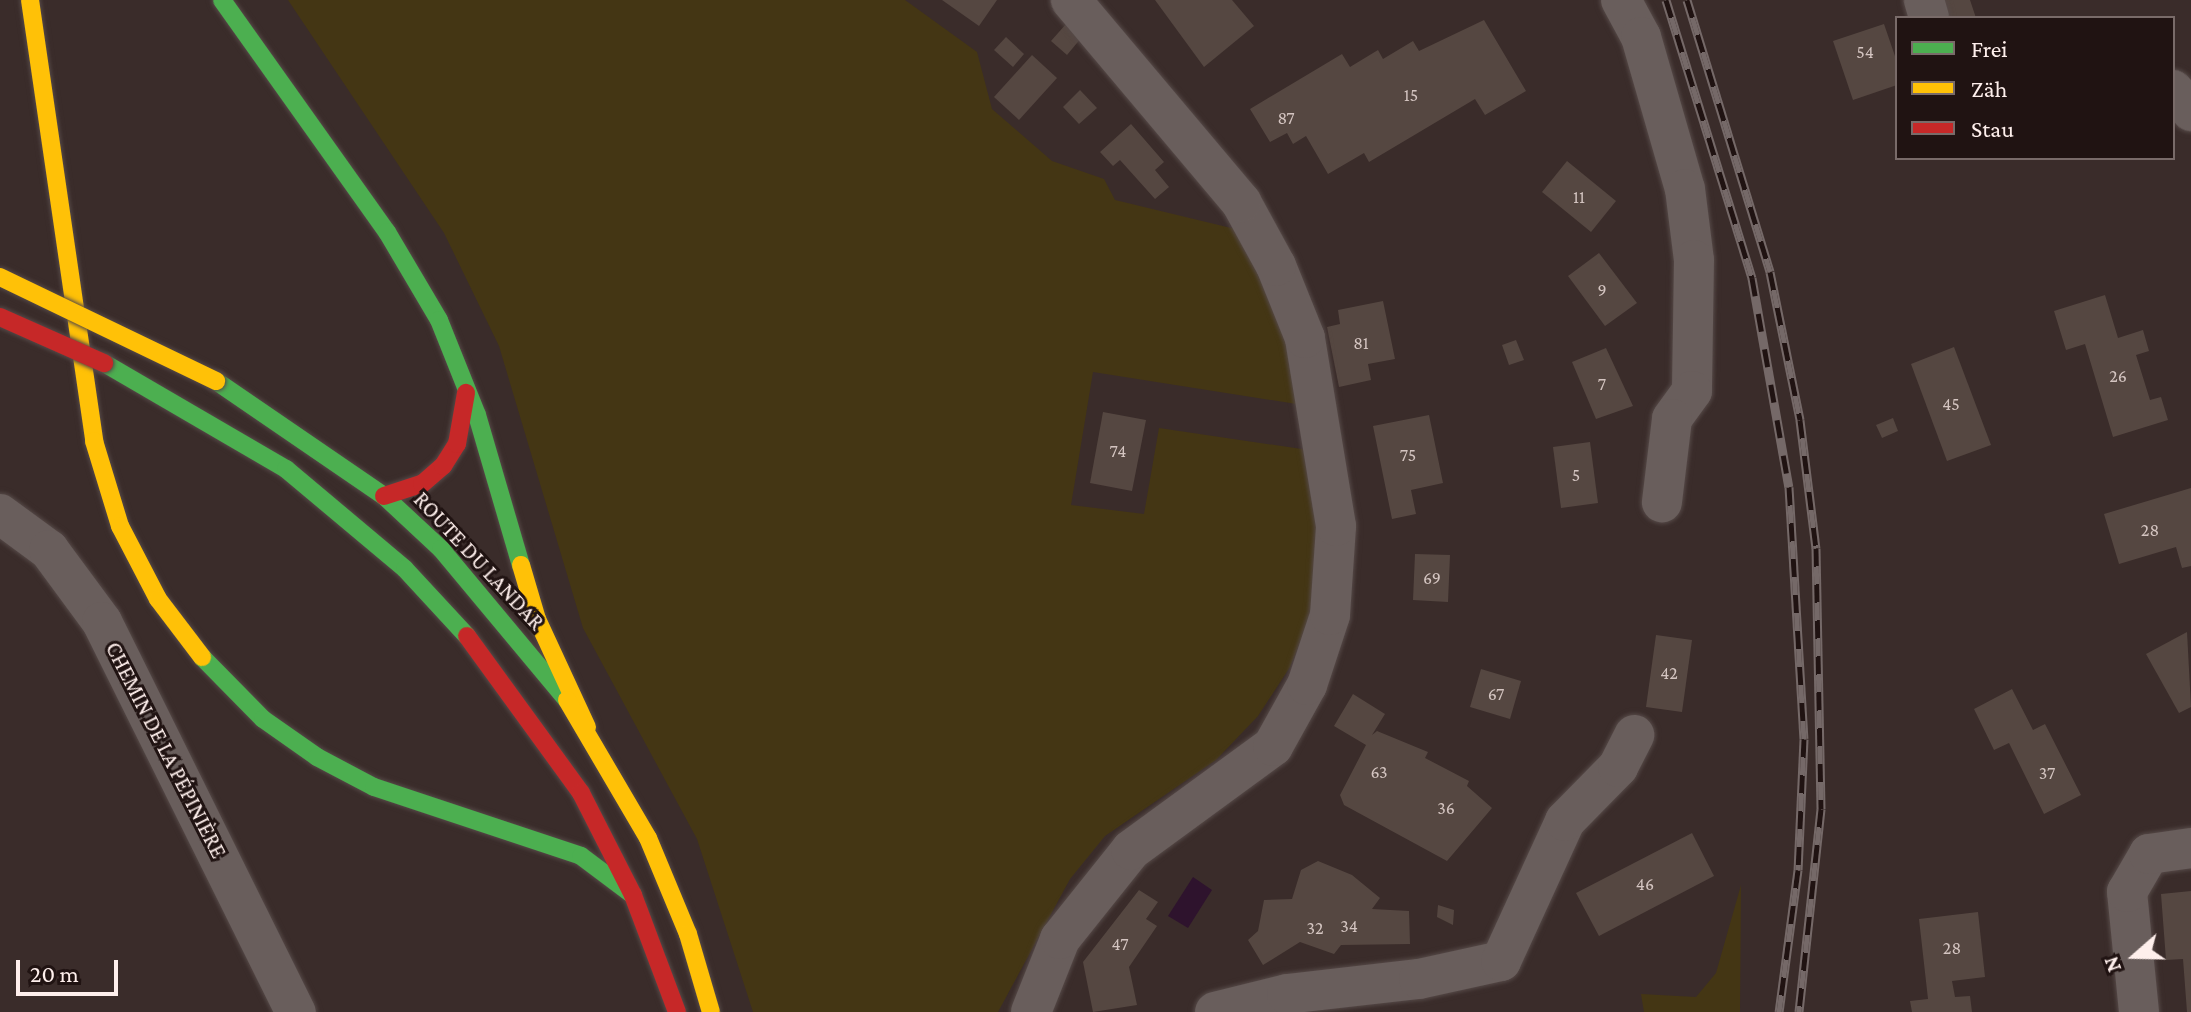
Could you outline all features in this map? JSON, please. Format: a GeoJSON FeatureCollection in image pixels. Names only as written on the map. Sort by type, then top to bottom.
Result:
{"type":"FeatureCollection","features":[{"type":"Feature","properties":{"kind":"main road"},"geometry":{"type":"LineString","coordinates":[[30,0],[94,441],[120,526],[158,599],[210,668],[263,719],[317,757],[374,787],[581,856],[633,895]]}},
{"type":"Feature","properties":{"kind":"main road"},"geometry":{"type":"LineString","coordinates":[[222,0],[387,232],[460,367],[537,619],[587,727]]}},
{"type":"Feature","properties":{"kind":"main road","name":"ROUTE DU LANDAR"},"geometry":{"type":"LineString","coordinates":[[0,277],[216,381],[384,496],[493,605],[587,727],[669,886],[711,1012]]}},
{"type":"Feature","properties":{"kind":"main road"},"geometry":{"type":"LineString","coordinates":[[0,317],[221,426],[275,447],[338,487],[384,496],[422,484],[457,444],[466,393],[460,367]]}},
{"type":"Feature","properties":{"kind":"main road"},"geometry":{"type":"LineString","coordinates":[[221,426],[347,517],[459,625],[553,749],[633,895],[677,1012]]}},
{"type":"Feature","properties":{"kind":"street"},"geometry":{"type":"LineString","coordinates":[[1031,1012],[1060,939],[1131,850],[1273,746],[1307,685],[1330,615],[1336,526],[1305,338],[1276,266],[1241,202],[1071,0]]}},
{"type":"Feature","properties":{"kind":"street"},"geometry":{"type":"LineString","coordinates":[[1621,0],[1641,37],[1685,189],[1694,260],[1692,391],[1672,419],[1662,502]]}},
{"type":"Feature","properties":{"kind":"street"},"geometry":{"type":"LineString","coordinates":[[2175,92],[2191,111]]}},
{"type":"Feature","properties":{"kind":"street","name":"CHEMIN DE LA PÉPINIÈRE"},"geometry":{"type":"LineString","coordinates":[[0,514],[49,550],[102,622],[296,1012]]}},
{"type":"Feature","properties":{"kind":"street"},"geometry":{"type":"LineString","coordinates":[[1215,1012],[1287,994],[1419,979],[1501,961],[1565,821],[1618,767],[1634,735]]}},
{"type":"Feature","properties":{"kind":"street"},"geometry":{"type":"LineString","coordinates":[[2139,1012],[2127,892],[2149,854],[2191,848]]}},
{"type":"Feature","properties":{"kind":"shaded area"},"geometry":{"type":"Polygon","coordinates":[[[288,0],[905,0],[977,52],[992,109],[1052,161],[1104,179],[1115,200],[1231,228],[1240,222],[1265,274],[1309,406],[1093,372],[1071,505],[1144,514],[1159,428],[1315,451],[1321,507],[1314,609],[1290,667],[1258,716],[1216,760],[1105,836],[1070,879],[998,1012],[753,1012],[697,839],[583,628],[499,346],[444,233],[288,0]]]}},
{"type":"Feature","properties":{"kind":"shaded area"},"geometry":{"type":"Polygon","coordinates":[[[1193,877],[1212,890],[1188,928],[1168,916],[1193,877]]]}},
{"type":"Feature","properties":{"kind":"shaded area"},"geometry":{"type":"Polygon","coordinates":[[[1741,885],[1740,1012],[1644,1012],[1641,994],[1696,997],[1716,973],[1741,885]]]}},
{"type":"Feature","properties":{"kind":"building"},"geometry":{"type":"Polygon","coordinates":[[[942,0],[997,0],[979,26],[942,0]]]}},
{"type":"Feature","properties":{"kind":"building"},"geometry":{"type":"Polygon","coordinates":[[[1155,0],[1232,0],[1254,26],[1204,67],[1155,0]]]}},
{"type":"Feature","properties":{"kind":"building"},"geometry":{"type":"Polygon","coordinates":[[[1938,0],[1970,0],[1975,16],[1943,16],[1938,0]]]}},
{"type":"Feature","properties":{"kind":"building"},"geometry":{"type":"Polygon","coordinates":[[[1484,20],[1526,91],[1485,115],[1475,99],[1369,162],[1364,153],[1328,174],[1306,136],[1293,144],[1287,133],[1270,142],[1250,109],[1342,54],[1350,67],[1378,50],[1383,59],[1413,41],[1419,51],[1484,20]]]}},
{"type":"Feature","properties":{"kind":"building"},"geometry":{"type":"Polygon","coordinates":[[[1066,24],[1082,37],[1067,55],[1051,41],[1066,24]]]}},
{"type":"Feature","properties":{"kind":"building"},"geometry":{"type":"Polygon","coordinates":[[[1884,24],[1895,56],[1895,86],[1853,100],[1833,41],[1884,24]]]}},
{"type":"Feature","properties":{"kind":"building"},"geometry":{"type":"Polygon","coordinates":[[[1006,37],[1024,54],[1013,67],[994,50],[1006,37]]]}},
{"type":"Feature","properties":{"kind":"building"},"geometry":{"type":"Polygon","coordinates":[[[1032,55],[1057,78],[1019,120],[994,97],[1032,55]]]}},
{"type":"Feature","properties":{"kind":"building"},"geometry":{"type":"Polygon","coordinates":[[[1080,90],[1097,108],[1079,124],[1063,107],[1080,90]]]}},
{"type":"Feature","properties":{"kind":"building"},"geometry":{"type":"Polygon","coordinates":[[[1131,124],[1164,162],[1155,170],[1169,187],[1155,199],[1120,160],[1113,166],[1100,152],[1131,124]]]}},
{"type":"Feature","properties":{"kind":"building"},"geometry":{"type":"Polygon","coordinates":[[[1567,161],[1616,201],[1591,232],[1542,192],[1567,161]]]}},
{"type":"Feature","properties":{"kind":"building"},"geometry":{"type":"Polygon","coordinates":[[[1599,253],[1637,303],[1605,326],[1568,276],[1599,253]]]}},
{"type":"Feature","properties":{"kind":"building"},"geometry":{"type":"Polygon","coordinates":[[[2105,295],[2118,338],[2143,330],[2149,351],[2136,355],[2150,400],[2161,397],[2168,420],[2113,437],[2085,344],[2066,350],[2054,311],[2105,295]]]}},
{"type":"Feature","properties":{"kind":"building"},"geometry":{"type":"Polygon","coordinates":[[[1383,301],[1395,359],[1368,364],[1371,380],[1339,387],[1327,327],[1340,324],[1338,310],[1383,301]]]}},
{"type":"Feature","properties":{"kind":"building"},"geometry":{"type":"Polygon","coordinates":[[[1516,340],[1524,360],[1509,365],[1502,345],[1516,340]]]}},
{"type":"Feature","properties":{"kind":"building"},"geometry":{"type":"Polygon","coordinates":[[[1954,347],[1991,445],[1947,461],[1911,364],[1954,347]]]}},
{"type":"Feature","properties":{"kind":"building"},"geometry":{"type":"Polygon","coordinates":[[[1606,348],[1633,406],[1596,419],[1572,362],[1606,348]]]}},
{"type":"Feature","properties":{"kind":"building"},"geometry":{"type":"Polygon","coordinates":[[[1103,412],[1146,420],[1132,491],[1090,483],[1103,412]]]}},
{"type":"Feature","properties":{"kind":"building"},"geometry":{"type":"Polygon","coordinates":[[[1429,415],[1443,483],[1411,490],[1416,514],[1392,519],[1373,426],[1429,415]]]}},
{"type":"Feature","properties":{"kind":"building"},"geometry":{"type":"Polygon","coordinates":[[[1893,418],[1898,431],[1882,438],[1876,425],[1893,418]]]}},
{"type":"Feature","properties":{"kind":"building"},"geometry":{"type":"Polygon","coordinates":[[[1590,442],[1598,503],[1561,508],[1553,447],[1590,442]]]}},
{"type":"Feature","properties":{"kind":"building"},"geometry":{"type":"Polygon","coordinates":[[[2191,488],[2191,566],[2182,568],[2176,547],[2119,564],[2104,514],[2191,488]]]}},
{"type":"Feature","properties":{"kind":"building"},"geometry":{"type":"Polygon","coordinates":[[[1415,554],[1450,555],[1448,602],[1413,600],[1415,554]]]}},
{"type":"Feature","properties":{"kind":"building"},"geometry":{"type":"Polygon","coordinates":[[[2187,632],[2191,707],[2179,713],[2146,654],[2187,632]]]}},
{"type":"Feature","properties":{"kind":"building"},"geometry":{"type":"Polygon","coordinates":[[[1656,635],[1692,640],[1682,712],[1646,707],[1656,635]]]}},
{"type":"Feature","properties":{"kind":"building"},"geometry":{"type":"Polygon","coordinates":[[[1481,669],[1521,681],[1510,719],[1470,707],[1481,669]]]}},
{"type":"Feature","properties":{"kind":"building"},"geometry":{"type":"Polygon","coordinates":[[[2012,689],[2033,730],[2045,724],[2081,795],[2044,814],[2009,743],[1994,750],[1974,709],[2012,689]]]}},
{"type":"Feature","properties":{"kind":"building"},"geometry":{"type":"Polygon","coordinates":[[[1353,694],[1385,714],[1372,735],[1377,731],[1428,752],[1425,758],[1469,781],[1467,786],[1492,808],[1447,861],[1344,805],[1340,795],[1366,745],[1334,726],[1353,694]]]}},
{"type":"Feature","properties":{"kind":"building"},"geometry":{"type":"Polygon","coordinates":[[[1692,833],[1714,876],[1599,936],[1576,893],[1692,833]]]}},
{"type":"Feature","properties":{"kind":"building"},"geometry":{"type":"Polygon","coordinates":[[[1318,861],[1352,875],[1380,898],[1372,909],[1409,911],[1410,944],[1341,945],[1334,954],[1300,942],[1263,965],[1248,940],[1258,931],[1264,900],[1292,899],[1301,870],[1318,861]]]}},
{"type":"Feature","properties":{"kind":"building"},"geometry":{"type":"Polygon","coordinates":[[[1139,890],[1158,902],[1146,919],[1157,926],[1129,967],[1137,1005],[1093,1012],[1083,962],[1139,890]]]}},
{"type":"Feature","properties":{"kind":"building"},"geometry":{"type":"Polygon","coordinates":[[[2191,891],[2191,1012],[2187,1012],[2183,959],[2166,960],[2161,894],[2191,891]]]}},
{"type":"Feature","properties":{"kind":"building"},"geometry":{"type":"Polygon","coordinates":[[[1438,905],[1454,910],[1453,925],[1437,917],[1438,905]]]}},
{"type":"Feature","properties":{"kind":"building"},"geometry":{"type":"Polygon","coordinates":[[[1978,912],[1985,977],[1952,981],[1955,997],[1970,996],[1972,1012],[1912,1012],[1910,1001],[1928,999],[1919,919],[1978,912]]]}},
{"type":"Feature","properties":{"kind":"railway"},"geometry":{"type":"LineString","coordinates":[[1666,0],[1752,278],[1789,487],[1804,739],[1798,870],[1779,1012]]}},
{"type":"Feature","properties":{"kind":"railway"},"geometry":{"type":"LineString","coordinates":[[1687,0],[1770,272],[1800,420],[1816,548],[1821,809],[1799,1012]]}},
{"type":"Feature","properties":{"kind":"traffic: fast"},"geometry":{"type":"LineString","coordinates":[[222,0],[387,232],[439,320],[477,415],[521,565]]}},
{"type":"Feature","properties":{"kind":"traffic: fast"},"geometry":{"type":"LineString","coordinates":[[104,363],[286,469],[405,569],[467,636]]}},
{"type":"Feature","properties":{"kind":"traffic: fast"},"geometry":{"type":"LineString","coordinates":[[216,381],[384,496],[441,549],[567,700]]}},
{"type":"Feature","properties":{"kind":"traffic: fast"},"geometry":{"type":"LineString","coordinates":[[202,657],[263,719],[317,757],[374,787],[581,856],[633,895]]}},
{"type":"Feature","properties":{"kind":"traffic: slow"},"geometry":{"type":"LineString","coordinates":[[30,0],[94,441],[120,526],[158,599],[202,657]]}},
{"type":"Feature","properties":{"kind":"traffic: slow"},"geometry":{"type":"LineString","coordinates":[[0,277],[216,381]]}},
{"type":"Feature","properties":{"kind":"traffic: slow"},"geometry":{"type":"LineString","coordinates":[[521,565],[537,619],[587,727]]}},
{"type":"Feature","properties":{"kind":"traffic: slow"},"geometry":{"type":"LineString","coordinates":[[567,700],[648,838],[688,934],[711,1012]]}},
{"type":"Feature","properties":{"kind":"traffic: jam"},"geometry":{"type":"LineString","coordinates":[[0,317],[104,363]]}},
{"type":"Feature","properties":{"kind":"traffic: jam"},"geometry":{"type":"LineString","coordinates":[[384,496],[422,484],[443,466],[457,444],[466,393]]}},
{"type":"Feature","properties":{"kind":"traffic: jam"},"geometry":{"type":"LineString","coordinates":[[467,636],[581,793],[633,895],[677,1012]]}}]}
